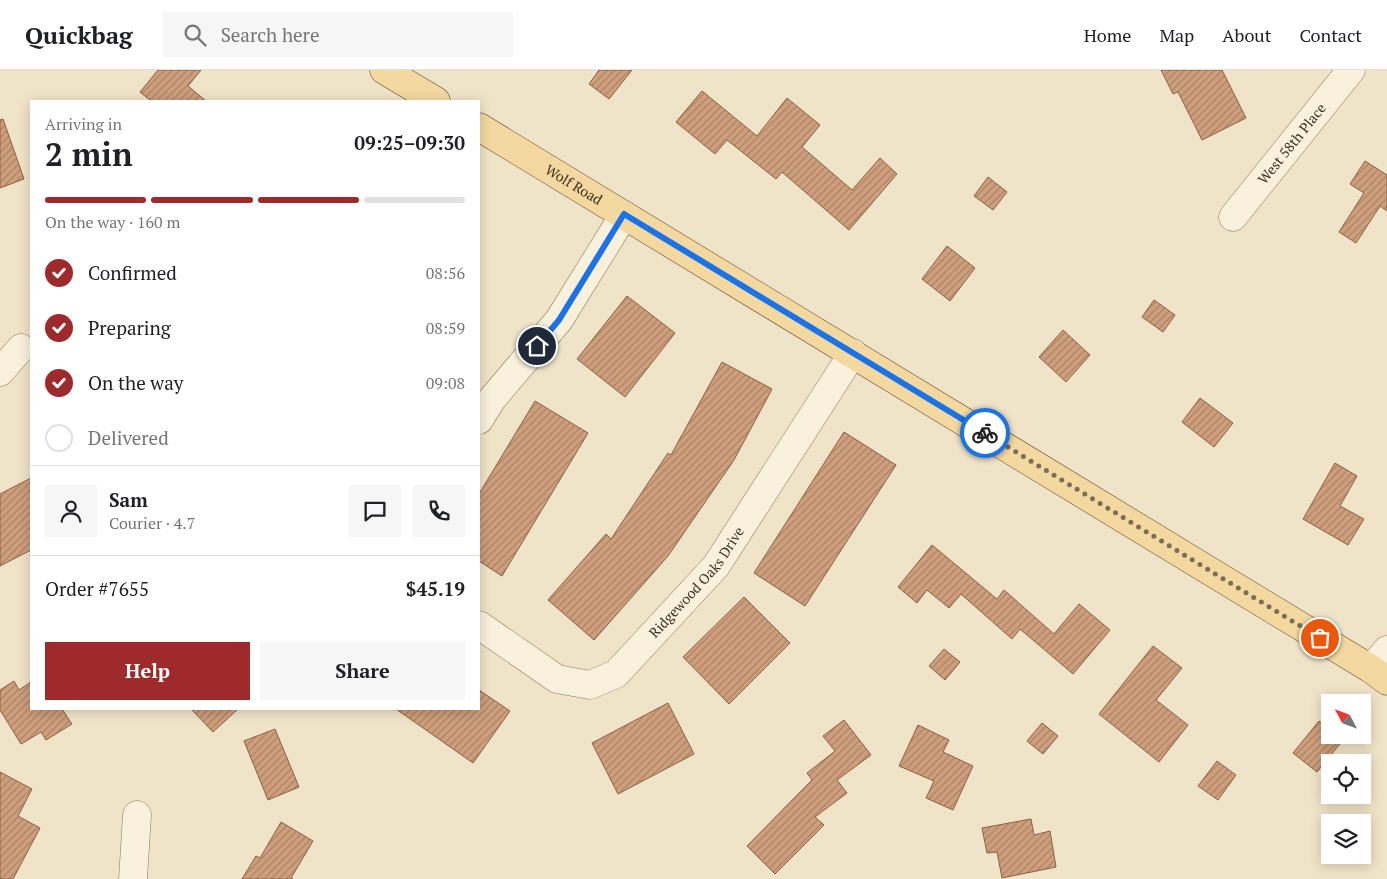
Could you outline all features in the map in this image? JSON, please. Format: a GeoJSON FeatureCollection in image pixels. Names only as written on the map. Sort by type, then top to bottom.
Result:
{"type":"FeatureCollection","features":[{"type":"Feature","properties":{"kind":"main road"},"geometry":{"type":"LineString","coordinates":[[384,70],[434,100]]}},
{"type":"Feature","properties":{"kind":"main road","name":"Wolf Road"},"geometry":{"type":"LineString","coordinates":[[480,128],[1382,667]]}},
{"type":"Feature","properties":{"kind":"street","name":"West 58th Place"},"geometry":{"type":"LineString","coordinates":[[1233,217],[1351,70]]}},
{"type":"Feature","properties":{"kind":"street"},"geometry":{"type":"LineString","coordinates":[[480,418],[492,399],[559,320],[624,214]]}},
{"type":"Feature","properties":{"kind":"street"},"geometry":{"type":"LineString","coordinates":[[0,372],[21,348]]}},
{"type":"Feature","properties":{"kind":"street","name":"Ridgewood Oaks Drive"},"geometry":{"type":"LineString","coordinates":[[480,626],[557,679],[590,685],[616,674],[716,566],[853,352]]}},
{"type":"Feature","properties":{"kind":"street"},"geometry":{"type":"LineString","coordinates":[[133,879],[137,814]]}},
{"type":"Feature","properties":{"kind":"building"},"geometry":{"type":"Polygon","coordinates":[[[158,70],[201,70],[188,86],[205,100],[150,100],[140,92],[158,70]]]}},
{"type":"Feature","properties":{"kind":"building"},"geometry":{"type":"Polygon","coordinates":[[[599,70],[632,70],[609,99],[589,84],[599,70]]]}},
{"type":"Feature","properties":{"kind":"building"},"geometry":{"type":"Polygon","coordinates":[[[1161,70],[1222,70],[1246,118],[1202,140],[1178,92],[1173,94],[1161,70]]]}},
{"type":"Feature","properties":{"kind":"building"},"geometry":{"type":"Polygon","coordinates":[[[702,91],[757,136],[787,98],[820,125],[802,147],[852,190],[880,158],[897,174],[849,230],[782,172],[776,179],[727,140],[715,154],[676,122],[702,91]]]}},
{"type":"Feature","properties":{"kind":"building"},"geometry":{"type":"Polygon","coordinates":[[[3,119],[24,179],[0,188],[0,120],[3,119]]]}},
{"type":"Feature","properties":{"kind":"building"},"geometry":{"type":"Polygon","coordinates":[[[1365,161],[1387,175],[1387,211],[1380,206],[1356,243],[1339,232],[1364,193],[1350,184],[1365,161]]]}},
{"type":"Feature","properties":{"kind":"building"},"geometry":{"type":"Polygon","coordinates":[[[988,177],[1007,192],[993,210],[974,196],[988,177]]]}},
{"type":"Feature","properties":{"kind":"building"},"geometry":{"type":"Polygon","coordinates":[[[947,246],[975,268],[950,301],[922,279],[947,246]]]}},
{"type":"Feature","properties":{"kind":"building"},"geometry":{"type":"Polygon","coordinates":[[[627,296],[675,333],[625,397],[577,359],[627,296]]]}},
{"type":"Feature","properties":{"kind":"building"},"geometry":{"type":"Polygon","coordinates":[[[1154,300],[1175,315],[1163,332],[1142,317],[1154,300]]]}},
{"type":"Feature","properties":{"kind":"building"},"geometry":{"type":"Polygon","coordinates":[[[1063,330],[1090,355],[1066,382],[1039,357],[1063,330]]]}},
{"type":"Feature","properties":{"kind":"building"},"geometry":{"type":"Polygon","coordinates":[[[722,362],[772,389],[734,460],[668,556],[594,640],[548,600],[606,534],[611,539],[668,453],[671,455],[722,362]]]}},
{"type":"Feature","properties":{"kind":"building"},"geometry":{"type":"Polygon","coordinates":[[[1200,398],[1233,423],[1214,447],[1182,422],[1200,398]]]}},
{"type":"Feature","properties":{"kind":"building"},"geometry":{"type":"Polygon","coordinates":[[[535,401],[588,433],[502,576],[480,562],[480,492],[535,401]]]}},
{"type":"Feature","properties":{"kind":"building"},"geometry":{"type":"Polygon","coordinates":[[[844,432],[896,465],[805,606],[754,573],[844,432]]]}},
{"type":"Feature","properties":{"kind":"building"},"geometry":{"type":"Polygon","coordinates":[[[1335,463],[1357,476],[1340,506],[1364,519],[1348,545],[1303,519],[1335,463]]]}},
{"type":"Feature","properties":{"kind":"building"},"geometry":{"type":"Polygon","coordinates":[[[30,479],[30,551],[0,566],[0,494],[30,479]]]}},
{"type":"Feature","properties":{"kind":"building"},"geometry":{"type":"Polygon","coordinates":[[[932,545],[997,599],[1004,590],[1054,634],[1079,604],[1110,630],[1073,674],[1020,629],[1012,639],[961,594],[949,608],[927,590],[917,603],[898,587],[932,545]]]}},
{"type":"Feature","properties":{"kind":"building"},"geometry":{"type":"Polygon","coordinates":[[[744,597],[790,643],[729,704],[683,657],[744,597]]]}},
{"type":"Feature","properties":{"kind":"building"},"geometry":{"type":"Polygon","coordinates":[[[1153,646],[1182,668],[1156,700],[1188,725],[1159,762],[1099,714],[1153,646]]]}},
{"type":"Feature","properties":{"kind":"building"},"geometry":{"type":"Polygon","coordinates":[[[944,649],[960,662],[945,680],[929,666],[944,649]]]}},
{"type":"Feature","properties":{"kind":"building"},"geometry":{"type":"Polygon","coordinates":[[[14,681],[19,690],[30,683],[30,710],[63,710],[72,724],[46,740],[41,732],[21,744],[0,710],[0,690],[14,681]]]}},
{"type":"Feature","properties":{"kind":"building"},"geometry":{"type":"Polygon","coordinates":[[[480,691],[510,711],[473,763],[397,710],[480,710],[480,691]]]}},
{"type":"Feature","properties":{"kind":"building"},"geometry":{"type":"Polygon","coordinates":[[[668,703],[694,754],[618,794],[592,743],[668,703]]]}},
{"type":"Feature","properties":{"kind":"building"},"geometry":{"type":"Polygon","coordinates":[[[192,710],[237,710],[213,732],[192,710]]]}},
{"type":"Feature","properties":{"kind":"building"},"geometry":{"type":"Polygon","coordinates":[[[844,720],[871,755],[837,780],[847,793],[815,817],[824,825],[775,874],[747,846],[812,780],[807,773],[835,751],[823,736],[844,720]]]}},
{"type":"Feature","properties":{"kind":"building"},"geometry":{"type":"Polygon","coordinates":[[[1319,721],[1321,723],[1321,744],[1340,744],[1332,754],[1321,754],[1321,767],[1317,772],[1293,753],[1319,721]]]}},
{"type":"Feature","properties":{"kind":"building"},"geometry":{"type":"Polygon","coordinates":[[[1042,723],[1058,736],[1043,754],[1027,741],[1042,723]]]}},
{"type":"Feature","properties":{"kind":"building"},"geometry":{"type":"Polygon","coordinates":[[[918,725],[949,740],[943,752],[973,766],[953,810],[926,798],[934,781],[899,766],[918,725]]]}},
{"type":"Feature","properties":{"kind":"building"},"geometry":{"type":"Polygon","coordinates":[[[275,729],[299,787],[268,800],[244,741],[275,729]]]}},
{"type":"Feature","properties":{"kind":"building"},"geometry":{"type":"Polygon","coordinates":[[[1217,761],[1236,775],[1218,800],[1198,786],[1217,761]]]}},
{"type":"Feature","properties":{"kind":"building"},"geometry":{"type":"Polygon","coordinates":[[[0,772],[32,789],[18,816],[40,828],[13,879],[0,879],[0,772]]]}},
{"type":"Feature","properties":{"kind":"building"},"geometry":{"type":"Polygon","coordinates":[[[1031,819],[1034,835],[1050,831],[1056,867],[1002,878],[997,852],[987,853],[982,828],[1031,819]]]}},
{"type":"Feature","properties":{"kind":"building"},"geometry":{"type":"Polygon","coordinates":[[[281,822],[313,841],[291,878],[293,879],[242,879],[256,856],[260,858],[281,822]]]}},
{"type":"Feature","properties":{"kind":"way so far"},"geometry":{"type":"LineString","coordinates":[[985,433],[1320,638]]}},
{"type":"Feature","properties":{"kind":"route"},"geometry":{"type":"LineString","coordinates":[[537,346],[559,320],[624,214],[985,433]]}}]}
